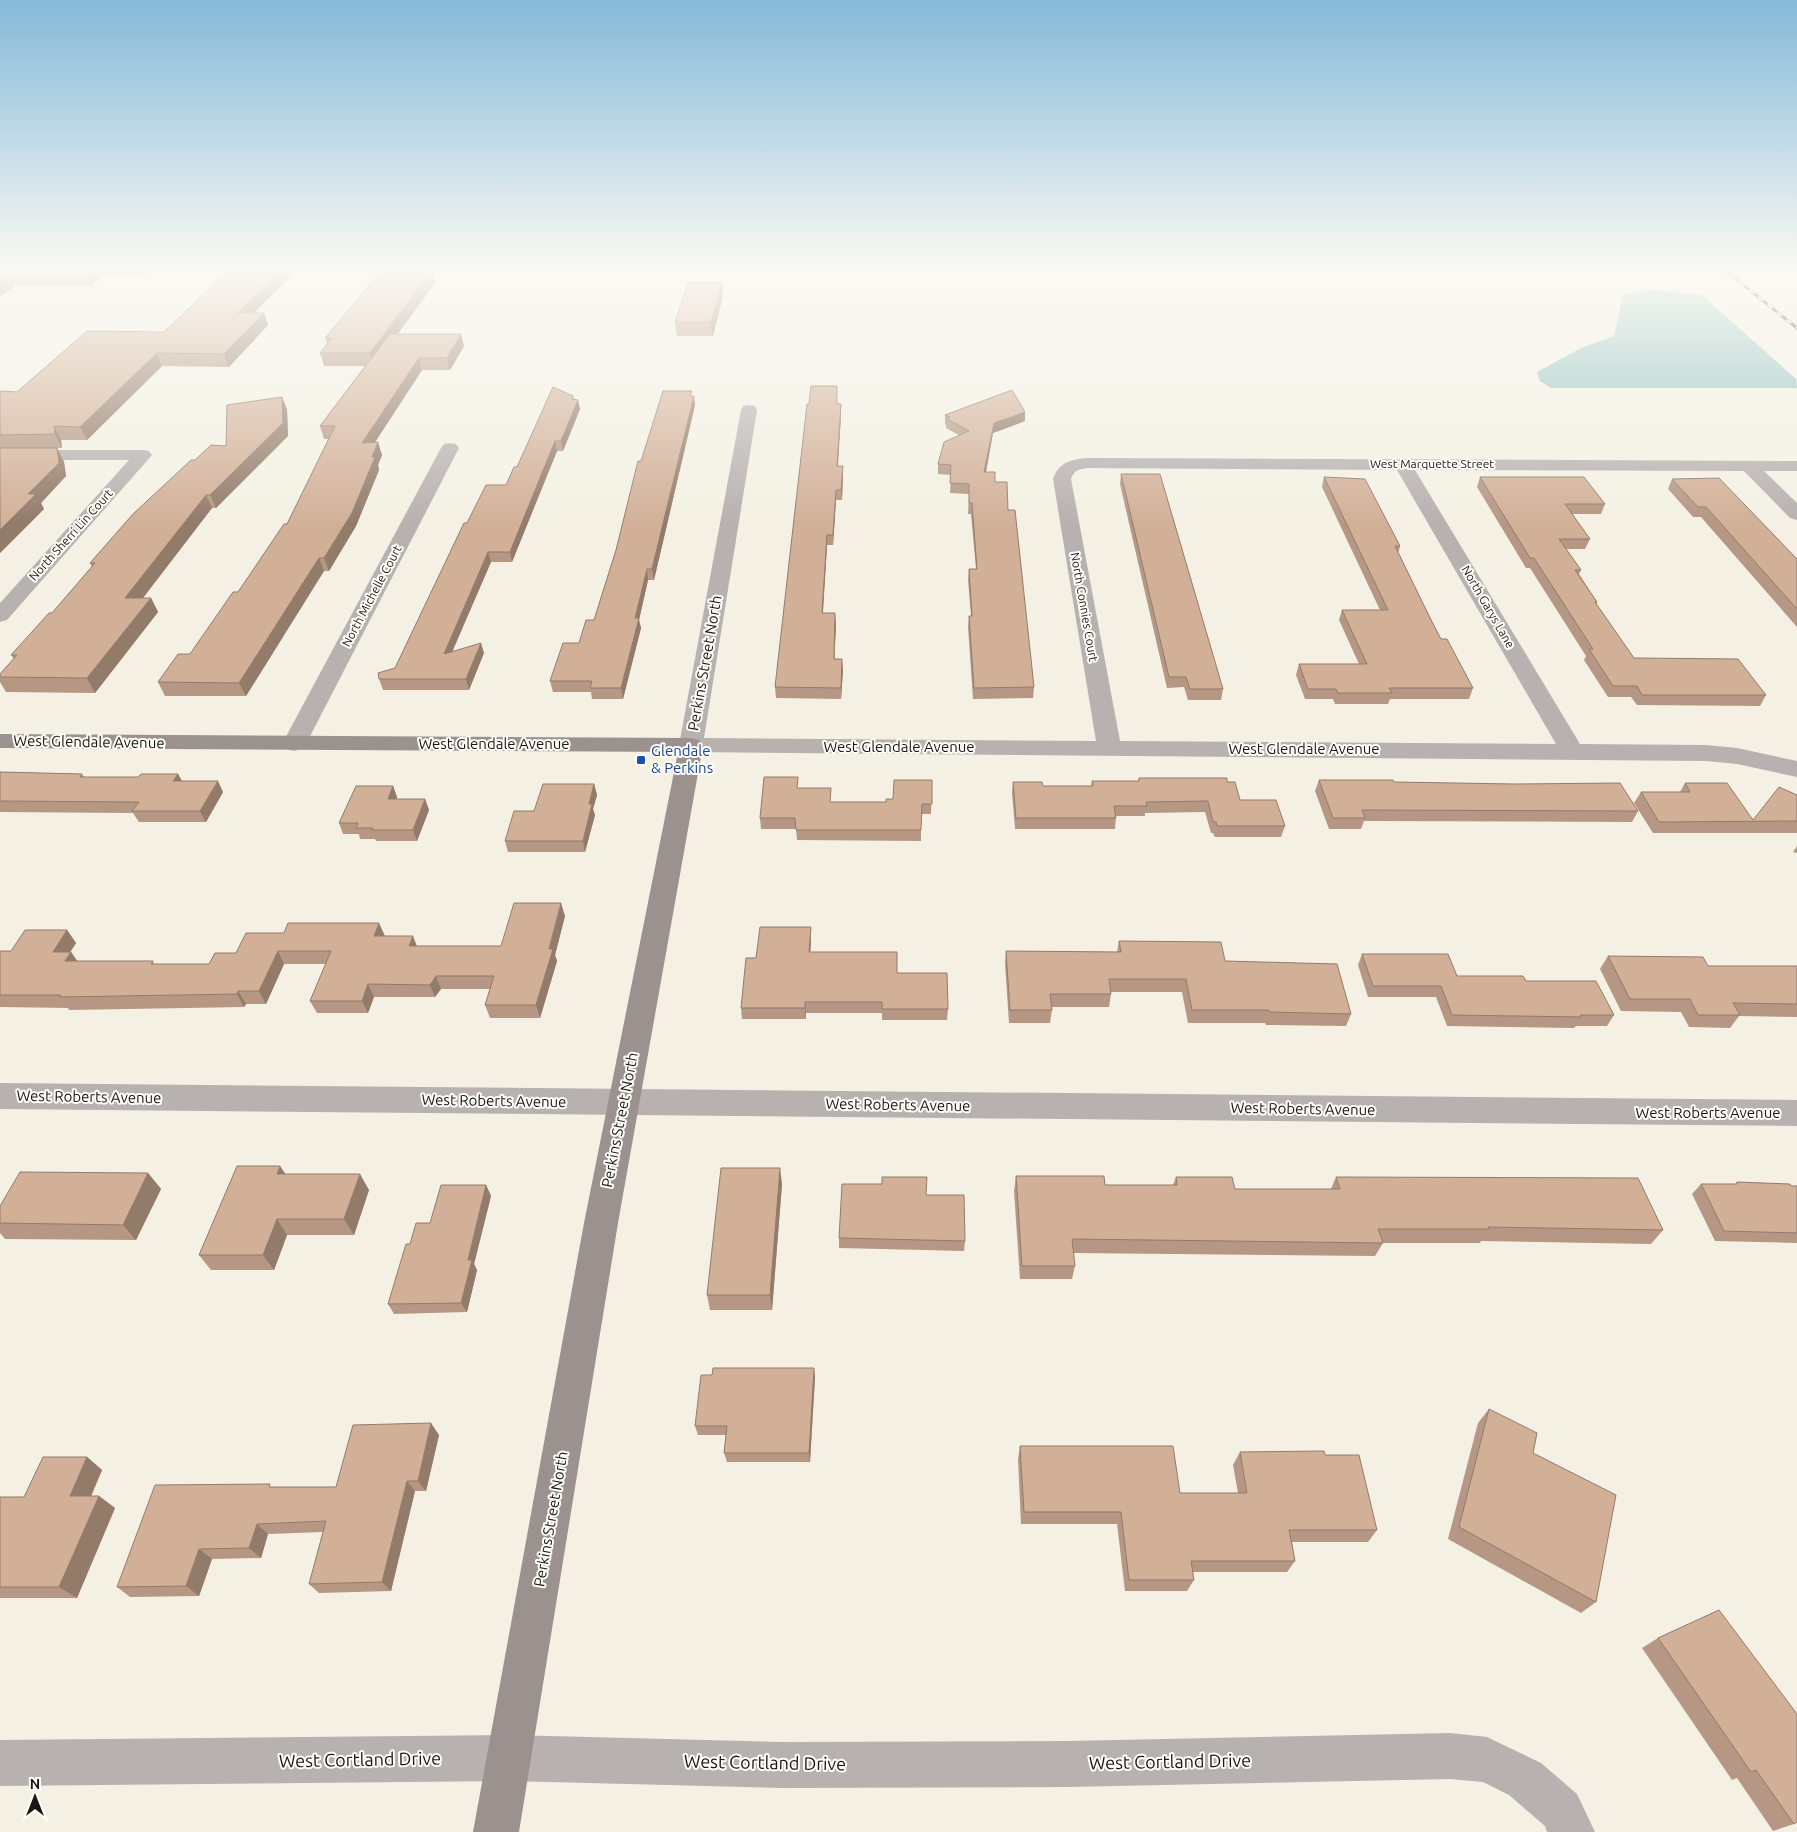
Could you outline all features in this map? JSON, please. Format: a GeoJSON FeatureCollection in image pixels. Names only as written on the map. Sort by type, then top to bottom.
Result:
{"type":"FeatureCollection","features":[{"type":"Feature","properties":{"kind":"street","name":"Perkins Street North"},"geometry":{"type":"LineString","coordinates":[[496,1832],[601,1223],[691,745],[749,410]]}},
{"type":"Feature","properties":{"kind":"street","name":"North Michelle Court"},"geometry":{"type":"LineString","coordinates":[[294,744],[450,448]]}},
{"type":"Feature","properties":{"kind":"street","name":"North Sherri Lin Court"},"geometry":{"type":"LineString","coordinates":[[0,455],[143,455],[0,616]]}},
{"type":"Feature","properties":{"kind":"street","name":"West Marquette Street"},"geometry":{"type":"LineString","coordinates":[[1068,467],[1080,463],[1100,462],[1797,466]]}},
{"type":"Feature","properties":{"kind":"street","name":"North Garys Lane"},"geometry":{"type":"LineString","coordinates":[[1403,464],[1572,751]]}},
{"type":"Feature","properties":{"kind":"street"},"geometry":{"type":"LineString","coordinates":[[1749,466],[1797,514]]}},
{"type":"Feature","properties":{"kind":"street","name":"North Connies Court"},"geometry":{"type":"LineString","coordinates":[[1068,467],[1063,472],[1062,479],[1110,748]]}},
{"type":"Feature","properties":{"kind":"street","name":"West Glendale Avenue"},"geometry":{"type":"LineString","coordinates":[[0,741],[1706,753],[1767,761],[1797,769]]}},
{"type":"Feature","properties":{"kind":"street","name":"West Roberts Avenue"},"geometry":{"type":"LineString","coordinates":[[0,1096],[1797,1113]]}},
{"type":"Feature","properties":{"kind":"street","name":"West Cortland Drive"},"geometry":{"type":"LineString","coordinates":[[0,1763],[510,1758],[801,1765],[1068,1764],[1450,1756],[1488,1760],[1526,1779],[1561,1810],[1572,1832]]}},
{"type":"Feature","properties":{"kind":"water"},"geometry":{"type":"Polygon","coordinates":[[[1573,352],[1766,352],[1796,379],[1797,388],[1551,388],[1540,381],[1537,372],[1573,352]]]}},
{"type":"Feature","properties":{"kind":"building"},"geometry":{"type":"Polygon","coordinates":[[[62,352],[225,352],[157,353],[80,427],[54,426],[55,434],[0,435],[0,391],[17,392],[62,352]]]}},
{"type":"Feature","properties":{"kind":"building"},"geometry":{"type":"Polygon","coordinates":[[[320,352],[370,352],[370,353],[320,352]]]}},
{"type":"Feature","properties":{"kind":"building"},"geometry":{"type":"Polygon","coordinates":[[[376,352],[450,352],[447,358],[419,358],[362,443],[378,442],[372,457],[375,457],[352,513],[324,558],[319,558],[239,683],[158,682],[178,654],[190,654],[233,592],[238,592],[284,524],[287,524],[335,426],[320,426],[376,352]]]}},
{"type":"Feature","properties":{"kind":"building"},"geometry":{"type":"Polygon","coordinates":[[[811,386],[837,386],[837,404],[841,404],[837,466],[843,466],[841,490],[836,490],[833,535],[827,535],[822,613],[835,613],[834,659],[842,659],[841,688],[775,687],[807,404],[809,404],[811,386]]]}},
{"type":"Feature","properties":{"kind":"building"},"geometry":{"type":"Polygon","coordinates":[[[553,387],[573,396],[572,399],[578,400],[561,441],[555,441],[510,552],[488,552],[444,654],[481,643],[466,679],[379,679],[378,673],[395,668],[464,523],[467,523],[486,485],[506,485],[514,467],[517,467],[553,387]]]}},
{"type":"Feature","properties":{"kind":"building"},"geometry":{"type":"Polygon","coordinates":[[[1012,390],[1025,412],[994,423],[984,472],[995,472],[995,482],[1007,482],[1008,510],[1015,510],[1034,687],[974,688],[969,616],[972,616],[969,569],[977,569],[972,503],[969,503],[969,484],[950,483],[951,465],[938,464],[944,442],[969,431],[947,419],[950,417],[945,415],[1012,390]]]}},
{"type":"Feature","properties":{"kind":"building"},"geometry":{"type":"Polygon","coordinates":[[[663,391],[692,391],[690,396],[694,396],[652,569],[647,569],[635,618],[639,618],[621,688],[590,688],[592,681],[550,681],[563,643],[579,643],[586,620],[594,620],[616,550],[638,461],[641,461],[663,391]]]}},
{"type":"Feature","properties":{"kind":"building"},"geometry":{"type":"Polygon","coordinates":[[[282,397],[283,423],[210,495],[206,495],[125,598],[151,598],[87,678],[0,677],[0,674],[17,655],[11,655],[49,613],[52,613],[95,563],[90,563],[133,514],[191,460],[195,460],[211,445],[226,446],[227,405],[282,397]]]}},
{"type":"Feature","properties":{"kind":"building"},"geometry":{"type":"Polygon","coordinates":[[[0,448],[57,448],[59,463],[28,494],[36,494],[0,530],[0,448]]]}},
{"type":"Feature","properties":{"kind":"building"},"geometry":{"type":"Polygon","coordinates":[[[1121,474],[1160,474],[1223,689],[1190,689],[1186,677],[1169,677],[1121,474]]]}},
{"type":"Feature","properties":{"kind":"building"},"geometry":{"type":"Polygon","coordinates":[[[1324,477],[1365,479],[1400,546],[1395,546],[1433,624],[1441,639],[1447,639],[1473,688],[1389,688],[1392,693],[1338,693],[1336,689],[1308,689],[1299,664],[1367,664],[1342,610],[1388,610],[1324,477]]]}},
{"type":"Feature","properties":{"kind":"building"},"geometry":{"type":"Polygon","coordinates":[[[1480,477],[1584,477],[1605,504],[1565,504],[1590,539],[1559,539],[1581,570],[1575,570],[1597,602],[1595,602],[1634,658],[1738,659],[1766,695],[1642,695],[1637,686],[1613,686],[1589,649],[1593,649],[1534,558],[1530,558],[1480,477]]]}},
{"type":"Feature","properties":{"kind":"building"},"geometry":{"type":"Polygon","coordinates":[[[1719,478],[1797,559],[1797,609],[1706,507],[1698,507],[1672,479],[1719,478]]]}},
{"type":"Feature","properties":{"kind":"building"},"geometry":{"type":"Polygon","coordinates":[[[0,772],[82,774],[80,777],[138,777],[141,774],[178,774],[173,781],[218,781],[200,811],[132,811],[139,802],[0,801],[0,772]]]}},
{"type":"Feature","properties":{"kind":"building"},"geometry":{"type":"Polygon","coordinates":[[[764,777],[798,777],[797,788],[831,788],[830,802],[886,802],[886,799],[893,799],[894,780],[932,780],[932,804],[922,804],[921,830],[796,830],[795,818],[760,818],[764,777]]]}},
{"type":"Feature","properties":{"kind":"building"},"geometry":{"type":"Polygon","coordinates":[[[1139,778],[1227,778],[1227,782],[1235,782],[1240,800],[1276,800],[1285,826],[1217,826],[1216,822],[1213,822],[1208,801],[1146,802],[1147,806],[1114,806],[1116,818],[1016,818],[1013,782],[1042,782],[1043,786],[1093,786],[1092,781],[1139,781],[1139,778]]]}},
{"type":"Feature","properties":{"kind":"building"},"geometry":{"type":"Polygon","coordinates":[[[1319,780],[1393,780],[1394,782],[1515,784],[1620,783],[1638,811],[1362,810],[1365,818],[1333,818],[1319,780]]]}},
{"type":"Feature","properties":{"kind":"building"},"geometry":{"type":"Polygon","coordinates":[[[1685,783],[1727,783],[1753,820],[1779,787],[1797,795],[1797,821],[1659,822],[1641,792],[1690,792],[1685,783]]]}},
{"type":"Feature","properties":{"kind":"building"},"geometry":{"type":"Polygon","coordinates":[[[543,784],[594,784],[589,804],[592,804],[583,841],[505,841],[514,811],[534,811],[543,784]]]}},
{"type":"Feature","properties":{"kind":"building"},"geometry":{"type":"Polygon","coordinates":[[[356,786],[393,786],[388,799],[425,799],[413,830],[372,830],[373,828],[356,828],[358,823],[339,823],[356,786]]]}},
{"type":"Feature","properties":{"kind":"building"},"geometry":{"type":"Polygon","coordinates":[[[514,903],[561,903],[549,949],[553,949],[536,1005],[485,1005],[494,976],[436,976],[430,985],[368,984],[362,1001],[310,1001],[331,951],[278,951],[259,991],[238,991],[237,994],[60,997],[61,995],[0,995],[0,951],[11,951],[25,930],[67,930],[53,952],[71,952],[65,961],[153,961],[151,964],[209,964],[215,953],[236,953],[246,933],[284,933],[288,923],[379,923],[374,936],[413,936],[409,946],[501,946],[514,903]]]}},
{"type":"Feature","properties":{"kind":"building"},"geometry":{"type":"Polygon","coordinates":[[[760,927],[811,927],[809,952],[897,952],[897,973],[947,973],[948,1009],[882,1009],[882,1002],[805,1002],[805,1008],[741,1008],[746,958],[756,958],[760,927]]]}},
{"type":"Feature","properties":{"kind":"building"},"geometry":{"type":"Polygon","coordinates":[[[1119,941],[1221,942],[1225,961],[1337,964],[1351,1014],[1270,1012],[1269,1010],[1192,1010],[1186,979],[1109,979],[1111,994],[1050,994],[1052,1010],[1010,1010],[1006,951],[1121,952],[1119,941]]]}},
{"type":"Feature","properties":{"kind":"building"},"geometry":{"type":"Polygon","coordinates":[[[1362,954],[1448,954],[1457,976],[1523,976],[1526,981],[1596,981],[1614,1015],[1580,1015],[1581,1017],[1452,1015],[1441,986],[1373,986],[1362,954]]]}},
{"type":"Feature","properties":{"kind":"building"},"geometry":{"type":"Polygon","coordinates":[[[1608,956],[1703,957],[1708,966],[1797,966],[1797,1004],[1733,1003],[1740,1015],[1698,1015],[1690,999],[1630,999],[1608,956]]]}},
{"type":"Feature","properties":{"kind":"building"},"geometry":{"type":"Polygon","coordinates":[[[237,1166],[280,1166],[277,1174],[360,1174],[344,1219],[277,1219],[263,1255],[199,1255],[237,1166]]]}},
{"type":"Feature","properties":{"kind":"building"},"geometry":{"type":"Polygon","coordinates":[[[721,1168],[780,1168],[770,1295],[707,1295],[721,1168]]]}},
{"type":"Feature","properties":{"kind":"building"},"geometry":{"type":"Polygon","coordinates":[[[20,1172],[148,1173],[123,1225],[0,1223],[0,1206],[20,1172]]]}},
{"type":"Feature","properties":{"kind":"building"},"geometry":{"type":"Polygon","coordinates":[[[1016,1176],[1104,1176],[1105,1185],[1177,1185],[1176,1177],[1232,1177],[1235,1189],[1340,1189],[1336,1177],[1638,1178],[1663,1230],[1488,1227],[1489,1229],[1378,1229],[1383,1243],[1072,1239],[1075,1266],[1022,1266],[1016,1176]]]}},
{"type":"Feature","properties":{"kind":"building"},"geometry":{"type":"Polygon","coordinates":[[[882,1177],[927,1177],[926,1195],[964,1195],[965,1241],[839,1238],[842,1184],[882,1184],[882,1177]]]}},
{"type":"Feature","properties":{"kind":"building"},"geometry":{"type":"Polygon","coordinates":[[[1737,1182],[1790,1184],[1791,1186],[1797,1186],[1797,1233],[1724,1231],[1701,1184],[1737,1184],[1737,1182]]]}},
{"type":"Feature","properties":{"kind":"building"},"geometry":{"type":"Polygon","coordinates":[[[441,1185],[486,1185],[468,1260],[472,1260],[461,1303],[388,1304],[406,1244],[410,1244],[416,1223],[430,1223],[441,1185]]]}},
{"type":"Feature","properties":{"kind":"building"},"geometry":{"type":"Polygon","coordinates":[[[713,1368],[814,1368],[809,1453],[724,1453],[727,1426],[695,1426],[701,1375],[712,1375],[713,1368]]]}},
{"type":"Feature","properties":{"kind":"building"},"geometry":{"type":"Polygon","coordinates":[[[1489,1409],[1537,1433],[1533,1453],[1616,1495],[1596,1602],[1459,1527],[1489,1409]]]}},
{"type":"Feature","properties":{"kind":"building"},"geometry":{"type":"Polygon","coordinates":[[[431,1423],[418,1481],[407,1481],[382,1582],[309,1584],[326,1521],[257,1524],[249,1548],[199,1549],[186,1586],[117,1587],[155,1485],[270,1484],[269,1487],[336,1487],[353,1425],[431,1423]]]}},
{"type":"Feature","properties":{"kind":"building"},"geometry":{"type":"Polygon","coordinates":[[[1020,1446],[1173,1446],[1180,1493],[1247,1493],[1240,1452],[1324,1451],[1325,1455],[1359,1455],[1377,1530],[1289,1530],[1295,1561],[1191,1561],[1194,1580],[1129,1580],[1121,1512],[1024,1512],[1020,1446]]]}},
{"type":"Feature","properties":{"kind":"building"},"geometry":{"type":"Polygon","coordinates":[[[43,1457],[87,1457],[70,1496],[99,1496],[59,1587],[0,1587],[0,1497],[24,1497],[43,1457]]]}},
{"type":"Feature","properties":{"kind":"building"},"geometry":{"type":"Polygon","coordinates":[[[1719,1610],[1797,1714],[1797,1822],[1794,1824],[1756,1770],[1751,1772],[1658,1638],[1719,1610]]]}},
{"type":"Feature","properties":{"kind":"place","name":"Glendale & Perkins"},"geometry":{"type":"Point","coordinates":[641,760]}}]}
